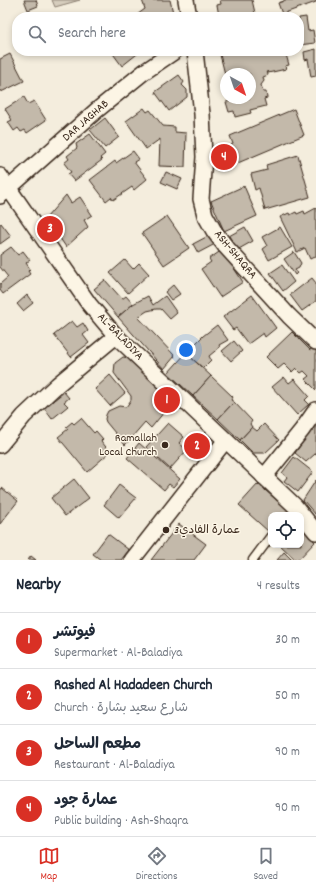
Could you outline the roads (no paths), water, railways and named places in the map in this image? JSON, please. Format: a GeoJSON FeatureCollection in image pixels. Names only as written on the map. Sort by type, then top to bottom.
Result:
{"type":"FeatureCollection","features":[{"type":"Feature","properties":{"kind":"street"},"geometry":{"type":"LineString","coordinates":[[186,0],[188,12]]}},
{"type":"Feature","properties":{"kind":"street","name":"DAR JAGHAB"},"geometry":{"type":"LineString","coordinates":[[4,192],[97,110],[144,72],[168,56]]}},
{"type":"Feature","properties":{"kind":"street","name":"ASH-SHAQRA"},"geometry":{"type":"LineString","coordinates":[[196,56],[202,114],[204,157],[201,199],[205,214],[214,231],[230,252],[289,316],[316,342]]}},
{"type":"Feature","properties":{"kind":"street","name":"AL-BALADIYA"},"geometry":{"type":"LineString","coordinates":[[0,176],[4,192],[89,304],[116,336],[264,477]]}},
{"type":"Feature","properties":{"kind":"street"},"geometry":{"type":"LineString","coordinates":[[0,445],[24,416],[57,385],[116,336]]}},
{"type":"Feature","properties":{"kind":"street"},"geometry":{"type":"LineString","coordinates":[[316,410],[302,430],[264,477],[292,511],[316,532]]}},
{"type":"Feature","properties":{"kind":"street"},"geometry":{"type":"LineString","coordinates":[[132,560],[225,441]]}},
{"type":"Feature","properties":{"kind":"lane"},"geometry":{"type":"LineString","coordinates":[[253,560],[268,540]]}},
{"type":"Feature","properties":{"kind":"place","name":"عمارة جود"},"geometry":{"type":"Point","coordinates":[224,157]}},
{"type":"Feature","properties":{"kind":"place","name":"مطعم الساحل"},"geometry":{"type":"Point","coordinates":[50,229]}},
{"type":"Feature","properties":{"kind":"place","name":"فيوتشر"},"geometry":{"type":"Point","coordinates":[167,400]}},
{"type":"Feature","properties":{"kind":"place","name":"Ramallah Local Church"},"geometry":{"type":"Point","coordinates":[165,445]}},
{"type":"Feature","properties":{"kind":"place","name":"Rashed Al Hadadeen Church"},"geometry":{"type":"Point","coordinates":[197,446]}},
{"type":"Feature","properties":{"kind":"place","name":"عمارة الفادي3"},"geometry":{"type":"Point","coordinates":[166,530]}}]}
